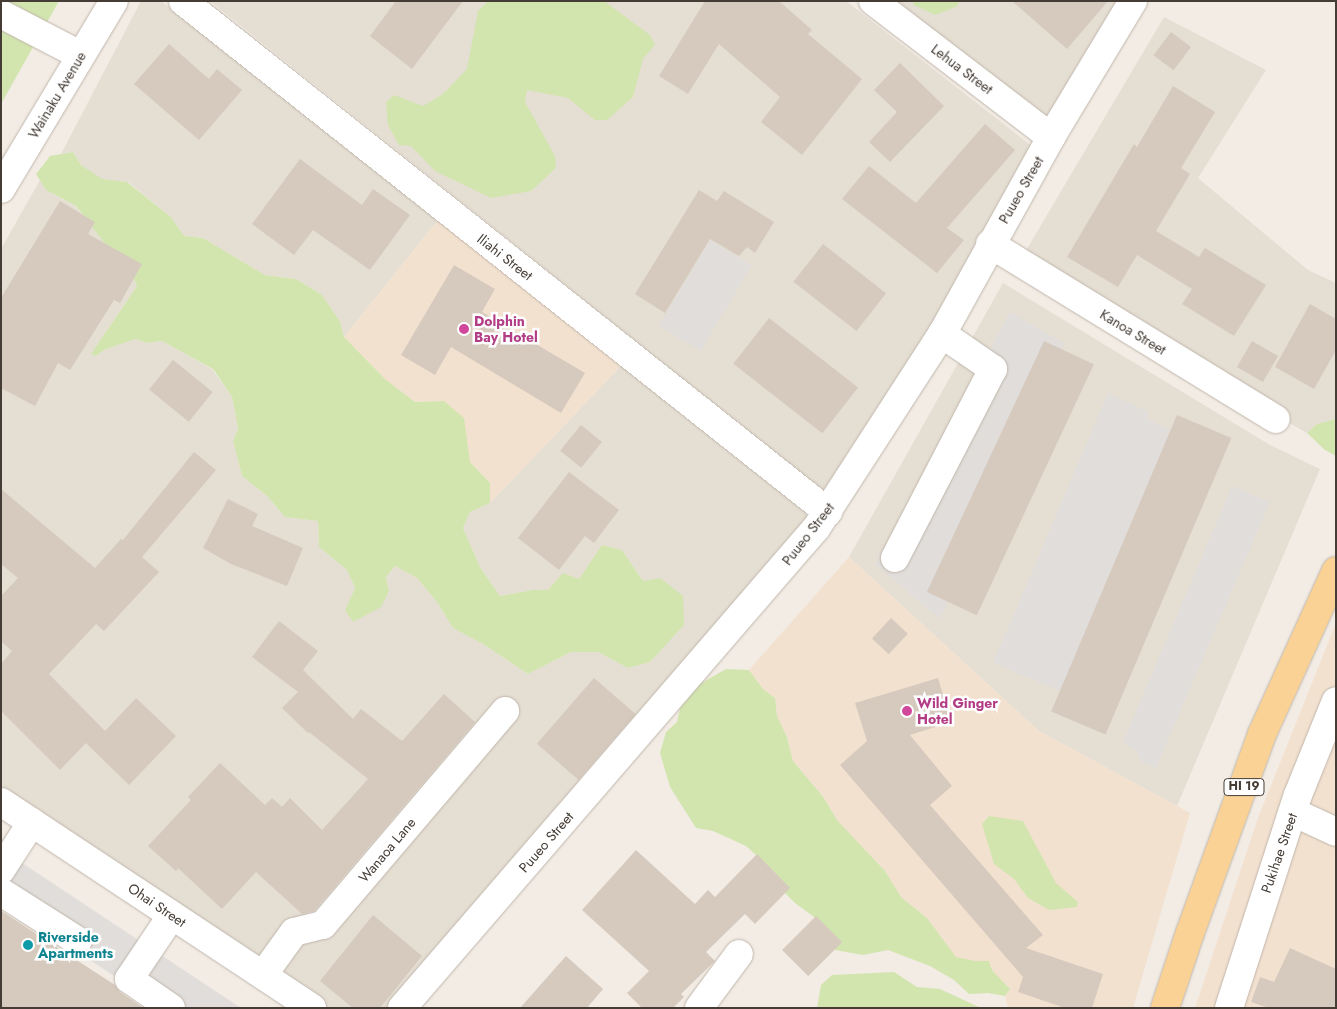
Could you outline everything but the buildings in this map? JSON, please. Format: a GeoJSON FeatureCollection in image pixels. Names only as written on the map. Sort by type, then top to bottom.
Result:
{"type":"FeatureCollection","features":[{"type":"Feature","properties":{"kind":"main road","name":"HI 19"},"geometry":{"type":"LineString","coordinates":[[1165,1008],[1262,734],[1336,572]]}},
{"type":"Feature","properties":{"kind":"street","name":"Wainaku Avenue"},"geometry":{"type":"LineString","coordinates":[[1,189],[114,1]]}},
{"type":"Feature","properties":{"kind":"street","name":"Iliahi Street"},"geometry":{"type":"LineString","coordinates":[[183,1],[828,512]]}},
{"type":"Feature","properties":{"kind":"street","name":"Lehua Street"},"geometry":{"type":"LineString","coordinates":[[873,1],[1052,137]]}},
{"type":"Feature","properties":{"kind":"street","name":"Puueo Street"},"geometry":{"type":"LineString","coordinates":[[402,1008],[828,512],[942,334],[990,244],[1133,1]]}},
{"type":"Feature","properties":{"kind":"street"},"geometry":{"type":"LineString","coordinates":[[1,14],[80,55]]}},
{"type":"Feature","properties":{"kind":"street","name":"Kanoa Street"},"geometry":{"type":"LineString","coordinates":[[990,244],[1276,419]]}},
{"type":"Feature","properties":{"kind":"street"},"geometry":{"type":"LineString","coordinates":[[895,558],[993,369],[942,334]]}},
{"type":"Feature","properties":{"kind":"street","name":"Pukihae Street"},"geometry":{"type":"LineString","coordinates":[[1229,1008],[1293,812],[1336,701]]}},
{"type":"Feature","properties":{"kind":"street","name":"Wanaoa Lane"},"geometry":{"type":"LineString","coordinates":[[263,975],[294,932],[323,925],[505,711]]}},
{"type":"Feature","properties":{"kind":"street","name":"Ohai Street"},"geometry":{"type":"LineString","coordinates":[[1,802],[263,975],[285,1000],[312,1008]]}},
{"type":"Feature","properties":{"kind":"street"},"geometry":{"type":"LineString","coordinates":[[1293,812],[1336,832]]}},
{"type":"Feature","properties":{"kind":"street"},"geometry":{"type":"LineString","coordinates":[[1,870],[32,822]]}},
{"type":"Feature","properties":{"kind":"street"},"geometry":{"type":"LineString","coordinates":[[1,892],[78,942]]}},
{"type":"Feature","properties":{"kind":"street"},"geometry":{"type":"LineString","coordinates":[[171,1008],[129,979],[172,915]]}},
{"type":"Feature","properties":{"kind":"street"},"geometry":{"type":"LineString","coordinates":[[699,1008],[739,954]]}},
{"type":"Feature","properties":{"kind":"shaded area"},"geometry":{"type":"Polygon","coordinates":[[[141,1],[161,1],[438,220],[344,337],[340,321],[321,294],[296,279],[265,275],[203,238],[184,236],[171,217],[128,182],[102,180],[81,165],[73,152],[61,154],[141,1]]]}},
{"type":"Feature","properties":{"kind":"shaded area"},"geometry":{"type":"Polygon","coordinates":[[[210,1],[846,1],[1033,147],[833,499],[210,1]]]}},
{"type":"Feature","properties":{"kind":"shaded area"},"geometry":{"type":"Polygon","coordinates":[[[882,1],[1142,1],[1056,131],[882,1]]]}},
{"type":"Feature","properties":{"kind":"shaded area"},"geometry":{"type":"Polygon","coordinates":[[[1164,17],[1266,70],[1198,178],[1308,270],[1336,283],[1336,419],[1317,424],[1307,433],[1030,275],[1021,259],[1164,17]]]}},
{"type":"Feature","properties":{"kind":"shaded area"},"geometry":{"type":"Polygon","coordinates":[[[40,180],[46,190],[75,206],[130,271],[137,286],[107,330],[96,356],[104,350],[135,339],[147,343],[162,341],[212,369],[232,397],[238,428],[233,441],[242,476],[267,496],[285,517],[318,521],[319,547],[347,570],[355,588],[345,610],[389,591],[386,577],[395,566],[417,578],[437,602],[453,628],[483,644],[528,674],[571,652],[598,652],[628,668],[650,662],[666,644],[643,581],[622,550],[602,545],[579,579],[563,574],[548,590],[532,590],[500,596],[480,567],[463,528],[470,512],[490,503],[621,366],[806,513],[806,528],[420,1008],[319,1008],[1,788],[1,249],[40,180]]]}},
{"type":"Feature","properties":{"kind":"shaded area"},"geometry":{"type":"Polygon","coordinates":[[[438,220],[621,366],[490,503],[490,483],[470,462],[468,449],[443,401],[415,402],[385,379],[344,337],[438,220]]]}},
{"type":"Feature","properties":{"kind":"shaded area"},"geometry":{"type":"Polygon","coordinates":[[[710,240],[752,265],[700,351],[658,326],[710,240]]]}},
{"type":"Feature","properties":{"kind":"shaded area"},"geometry":{"type":"Polygon","coordinates":[[[1003,283],[1270,445],[1320,469],[1177,806],[1039,731],[849,557],[1003,283]]]}},
{"type":"Feature","properties":{"kind":"shaded area"},"geometry":{"type":"Polygon","coordinates":[[[1010,312],[1064,343],[940,619],[875,564],[1010,312]]]}},
{"type":"Feature","properties":{"kind":"shaded area"},"geometry":{"type":"Polygon","coordinates":[[[1108,393],[1149,412],[1147,419],[1173,431],[1063,692],[993,663],[1108,393]]]}},
{"type":"Feature","properties":{"kind":"shaded area"},"geometry":{"type":"Polygon","coordinates":[[[1232,486],[1270,502],[1156,768],[1140,761],[1136,751],[1123,742],[1232,486]]]}},
{"type":"Feature","properties":{"kind":"shaded area"},"geometry":{"type":"Polygon","coordinates":[[[849,557],[1039,731],[1190,813],[1133,1008],[1008,1008],[1005,996],[1010,989],[992,970],[989,961],[956,958],[927,918],[901,897],[885,871],[837,820],[824,798],[793,761],[787,737],[777,716],[775,698],[763,689],[749,670],[849,557]]]}},
{"type":"Feature","properties":{"kind":"shaded area"},"geometry":{"type":"Polygon","coordinates":[[[1336,623],[1336,1008],[1195,1008],[1258,818],[1336,623]]]}},
{"type":"Feature","properties":{"kind":"shaded area"},"geometry":{"type":"Polygon","coordinates":[[[1,849],[241,1008],[162,1008],[1,901],[1,849]]]}},
{"type":"Feature","properties":{"kind":"green space"},"geometry":{"type":"Polygon","coordinates":[[[1,1],[59,1],[1,104],[1,1]]]}},
{"type":"Feature","properties":{"kind":"green space"},"geometry":{"type":"Polygon","coordinates":[[[488,1],[604,1],[650,35],[655,45],[643,59],[633,97],[607,120],[595,120],[568,98],[527,90],[525,102],[555,156],[556,168],[531,191],[491,198],[435,171],[411,146],[399,145],[388,125],[386,102],[394,95],[423,106],[443,94],[467,69],[478,11],[488,1]]]}},
{"type":"Feature","properties":{"kind":"green space"},"geometry":{"type":"Polygon","coordinates":[[[912,1],[960,1],[956,7],[935,15],[914,5],[912,1]]]}},
{"type":"Feature","properties":{"kind":"green space"},"geometry":{"type":"Polygon","coordinates":[[[73,152],[81,165],[102,179],[127,182],[171,217],[184,236],[203,238],[265,275],[296,279],[321,294],[340,321],[344,337],[385,379],[415,402],[444,401],[464,418],[470,462],[490,483],[490,503],[470,512],[463,528],[480,567],[500,596],[532,590],[548,590],[563,573],[579,579],[602,545],[622,550],[643,581],[660,578],[683,596],[684,625],[650,662],[628,668],[598,652],[571,652],[528,674],[483,644],[453,628],[437,602],[417,578],[395,566],[386,577],[389,591],[381,607],[353,622],[345,610],[355,588],[347,570],[319,547],[318,521],[285,517],[267,496],[242,476],[233,441],[238,428],[232,397],[213,369],[162,341],[147,343],[135,339],[104,350],[96,356],[91,354],[137,286],[130,271],[109,249],[76,206],[46,190],[36,174],[50,156],[73,152]]]}},
{"type":"Feature","properties":{"kind":"green space"},"geometry":{"type":"Polygon","coordinates":[[[1336,419],[1336,456],[1325,450],[1307,433],[1317,424],[1336,419]]]}},
{"type":"Feature","properties":{"kind":"green space"},"geometry":{"type":"Polygon","coordinates":[[[726,669],[749,670],[763,689],[775,698],[777,716],[787,737],[793,761],[824,798],[837,820],[885,871],[901,897],[927,918],[956,957],[976,961],[989,961],[992,970],[1010,989],[1005,996],[988,993],[969,994],[954,980],[930,966],[888,950],[863,955],[835,950],[817,919],[795,903],[779,887],[768,866],[746,846],[713,831],[696,828],[670,787],[660,753],[666,732],[677,722],[682,699],[698,685],[726,669]]]}},
{"type":"Feature","properties":{"kind":"green space"},"geometry":{"type":"Polygon","coordinates":[[[989,816],[1023,821],[1056,883],[1078,902],[1077,907],[1049,910],[1028,898],[1014,879],[994,864],[982,824],[989,816]]]}},
{"type":"Feature","properties":{"kind":"green space"},"geometry":{"type":"Polygon","coordinates":[[[894,972],[917,987],[940,989],[981,1008],[817,1008],[821,985],[832,975],[894,972]]]}},
{"type":"Feature","properties":{"kind":"place","name":"Dolphin Bay Hotel"},"geometry":{"type":"Point","coordinates":[464,329]}},
{"type":"Feature","properties":{"kind":"place","name":"Wild Ginger Hotel"},"geometry":{"type":"Point","coordinates":[907,711]}},
{"type":"Feature","properties":{"kind":"place","name":"Riverside Apartments"},"geometry":{"type":"Point","coordinates":[28,945]}}]}
